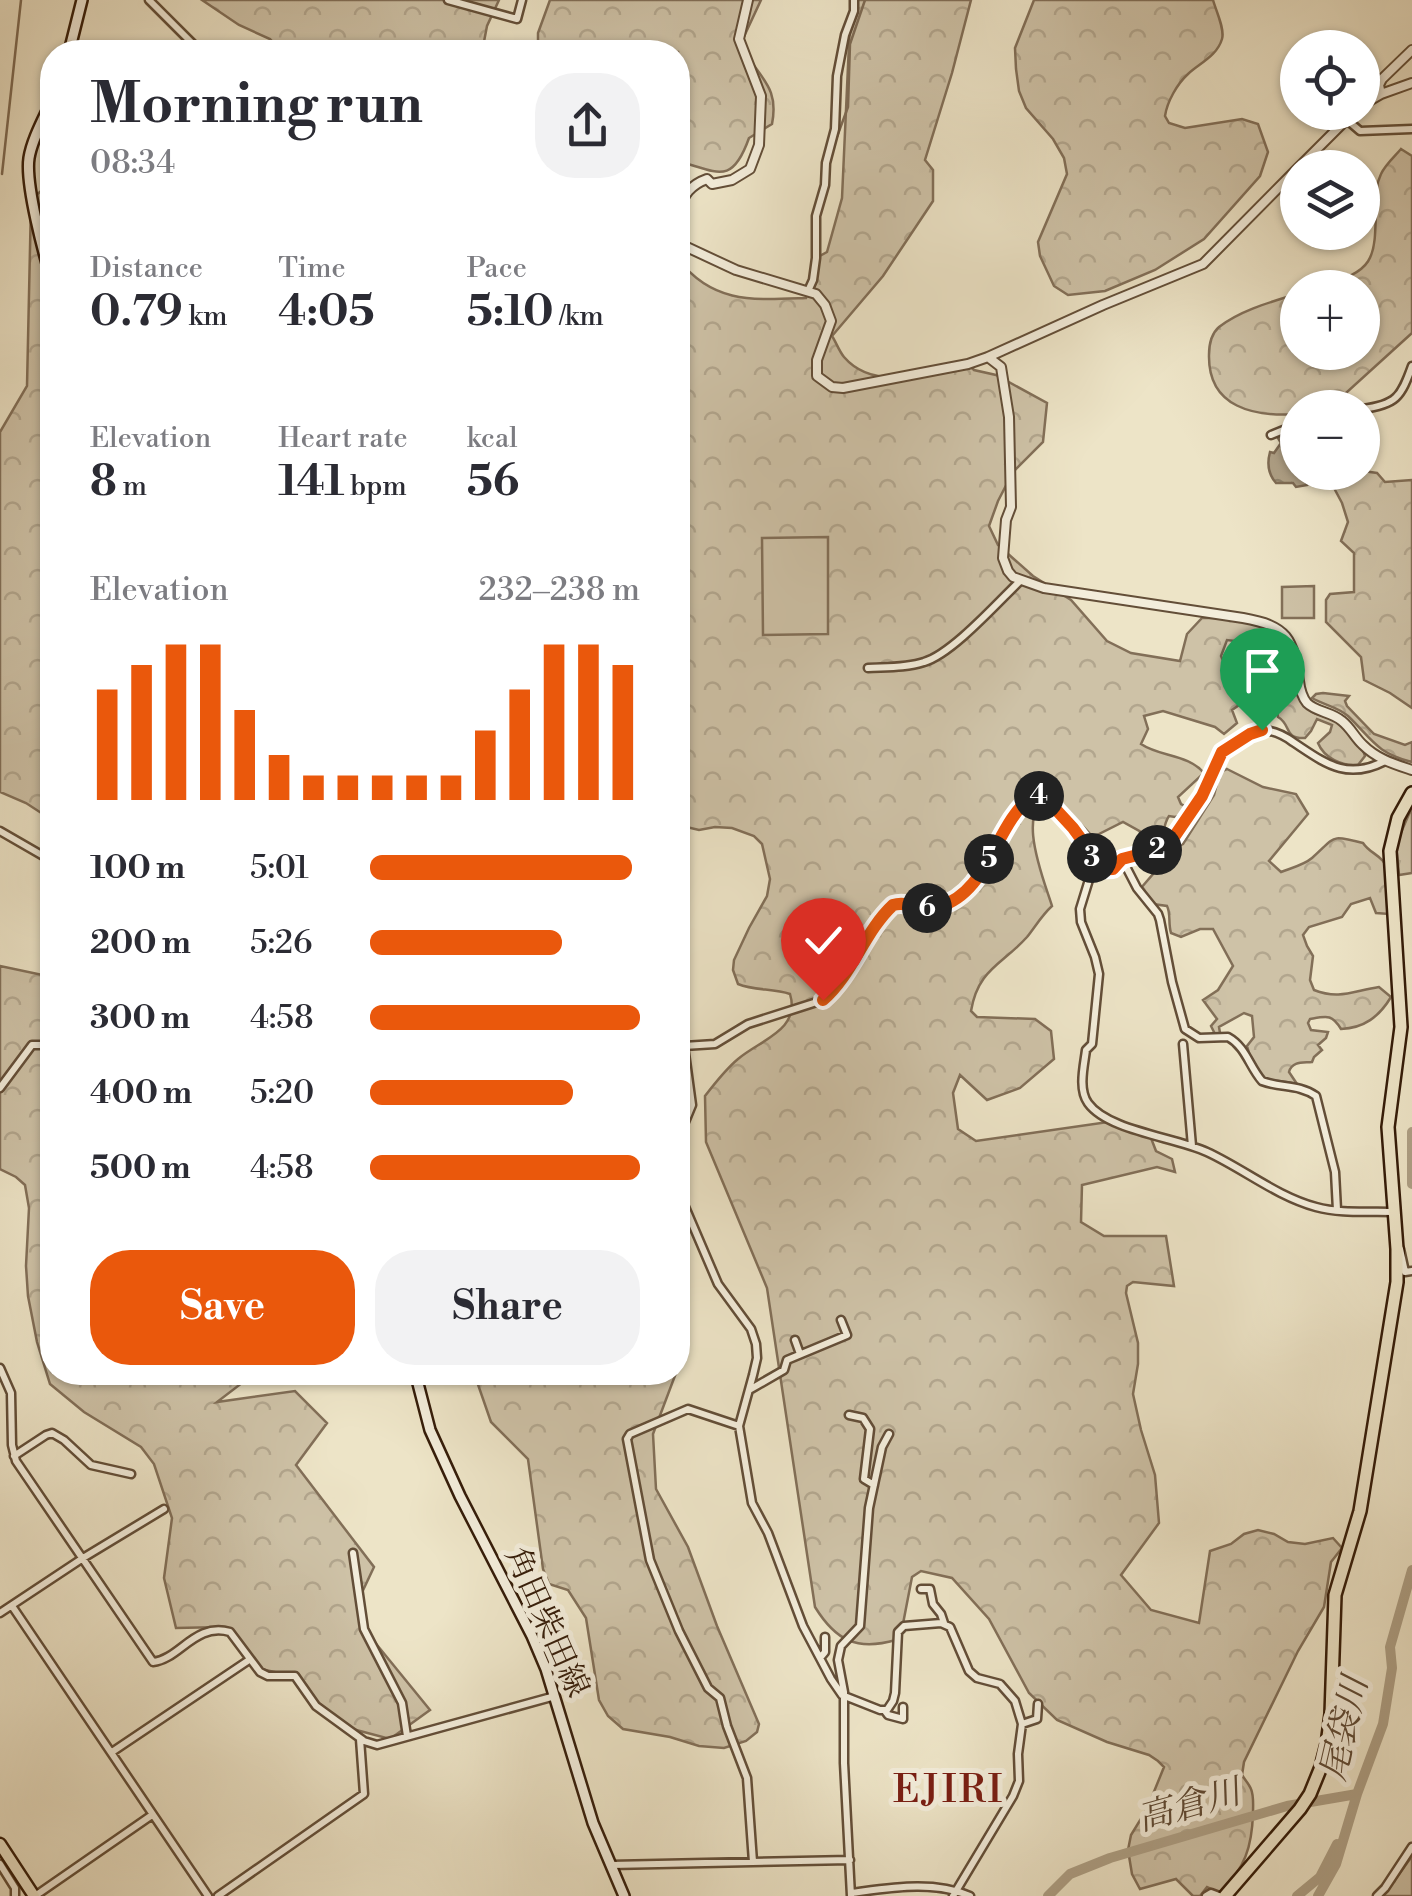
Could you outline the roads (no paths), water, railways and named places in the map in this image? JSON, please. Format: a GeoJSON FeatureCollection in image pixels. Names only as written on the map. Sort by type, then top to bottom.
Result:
{"type":"FeatureCollection","features":[{"type":"Feature","properties":{"kind":"highway"},"geometry":{"type":"LineString","coordinates":[[1222,1896],[1310,1794],[1330,1730],[1334,1595],[1360,1511],[1396,1287],[1388,1127],[1401,1023],[1390,851],[1398,818],[1412,793]]}},
{"type":"Feature","properties":{"kind":"main road"},"geometry":{"type":"LineString","coordinates":[[72,40],[82,0]]}},
{"type":"Feature","properties":{"kind":"main road"},"geometry":{"type":"LineString","coordinates":[[40,129],[28,172],[40,232]]}},
{"type":"Feature","properties":{"kind":"main road","name":"角田柴田線"},"geometry":{"type":"LineString","coordinates":[[418,1385],[430,1430],[460,1496],[532,1636],[555,1696],[593,1823],[624,1896]]}},
{"type":"Feature","properties":{"kind":"main road"},"geometry":{"type":"LineString","coordinates":[[0,1844],[34,1896]]}},
{"type":"Feature","properties":{"kind":"street"},"geometry":{"type":"LineString","coordinates":[[149,0],[189,40]]}},
{"type":"Feature","properties":{"kind":"street"},"geometry":{"type":"LineString","coordinates":[[448,0],[517,18],[522,0]]}},
{"type":"Feature","properties":{"kind":"street"},"geometry":{"type":"LineString","coordinates":[[690,189],[707,180],[712,184],[732,180],[750,169],[756,156],[761,96],[739,39],[748,0]]}},
{"type":"Feature","properties":{"kind":"street"},"geometry":{"type":"LineString","coordinates":[[808,291],[816,258],[816,216],[835,129],[836,76],[854,0]]}},
{"type":"Feature","properties":{"kind":"street"},"geometry":{"type":"LineString","coordinates":[[1412,50],[1382,79],[1381,94],[1412,82]]}},
{"type":"Feature","properties":{"kind":"street"},"geometry":{"type":"LineString","coordinates":[[1316,150],[1336,130]]}},
{"type":"Feature","properties":{"kind":"street"},"geometry":{"type":"LineString","coordinates":[[1359,130],[1412,130]]}},
{"type":"Feature","properties":{"kind":"street"},"geometry":{"type":"LineString","coordinates":[[690,249],[736,270],[819,296],[831,320],[817,376],[832,387],[843,388],[988,358],[1203,264],[1280,186]]}},
{"type":"Feature","properties":{"kind":"street"},"geometry":{"type":"LineString","coordinates":[[988,358],[1001,368],[1010,417],[1011,507],[1003,558],[1013,577],[1044,588],[1257,620],[1274,627],[1293,646],[1305,701],[1341,720],[1384,761],[1412,770]]}},
{"type":"Feature","properties":{"kind":"street"},"geometry":{"type":"LineString","coordinates":[[1380,406],[1389,404],[1405,385],[1412,366]]}},
{"type":"Feature","properties":{"kind":"street"},"geometry":{"type":"LineString","coordinates":[[1271,435],[1280,431]]}},
{"type":"Feature","properties":{"kind":"street"},"geometry":{"type":"LineString","coordinates":[[868,668],[928,662],[1022,580]]}},
{"type":"Feature","properties":{"kind":"street"},"geometry":{"type":"LineString","coordinates":[[1092,870],[1113,869],[1122,859],[1170,843],[1202,796],[1222,752],[1250,734],[1262,730],[1285,737],[1316,758],[1345,770],[1363,769],[1384,761]]}},
{"type":"Feature","properties":{"kind":"street"},"geometry":{"type":"LineString","coordinates":[[690,1045],[715,1044],[748,1024],[823,1000],[839,984],[893,905],[935,908],[954,900],[980,874],[1017,810],[1032,796],[1042,797],[1092,854],[1092,870],[1080,915],[1099,981],[1092,1044],[1086,1050],[1084,1096],[1100,1115],[1192,1146],[1302,1203],[1337,1210],[1393,1212]]}},
{"type":"Feature","properties":{"kind":"street"},"geometry":{"type":"LineString","coordinates":[[0,831],[40,854]]}},
{"type":"Feature","properties":{"kind":"street"},"geometry":{"type":"LineString","coordinates":[[1122,859],[1137,888],[1158,914],[1185,1030],[1199,1038],[1228,1037],[1244,1051],[1262,1081],[1291,1085],[1316,1096],[1335,1172],[1337,1210]]}},
{"type":"Feature","properties":{"kind":"street"},"geometry":{"type":"LineString","coordinates":[[1183,1044],[1192,1146]]}},
{"type":"Feature","properties":{"kind":"street"},"geometry":{"type":"LineString","coordinates":[[0,1088],[32,1045],[40,1045]]}},
{"type":"Feature","properties":{"kind":"street"},"geometry":{"type":"LineString","coordinates":[[690,1219],[718,1284],[751,1329],[756,1344],[750,1390],[738,1426],[752,1503],[803,1626],[842,1695],[903,1719],[903,1707]]}},
{"type":"Feature","properties":{"kind":"street"},"geometry":{"type":"LineString","coordinates":[[1396,1244],[1409,1271],[1396,1287]]}},
{"type":"Feature","properties":{"kind":"street"},"geometry":{"type":"LineString","coordinates":[[750,1390],[784,1370],[787,1360],[847,1335],[842,1320]]}},
{"type":"Feature","properties":{"kind":"street"},"geometry":{"type":"LineString","coordinates":[[795,1340],[800,1354]]}},
{"type":"Feature","properties":{"kind":"street"},"geometry":{"type":"LineString","coordinates":[[0,1368],[11,1393],[14,1456],[154,1662],[160,1662],[191,1639],[217,1630],[230,1632],[256,1668],[268,1676],[294,1676],[316,1706],[364,1741],[377,1745],[555,1696]]}},
{"type":"Feature","properties":{"kind":"street"},"geometry":{"type":"LineString","coordinates":[[0,1400],[11,1393]]}},
{"type":"Feature","properties":{"kind":"street"},"geometry":{"type":"LineString","coordinates":[[738,1426],[688,1409],[630,1434],[627,1440],[653,1568],[708,1688],[720,1698],[726,1726],[747,1778],[753,1862]]}},
{"type":"Feature","properties":{"kind":"street"},"geometry":{"type":"LineString","coordinates":[[849,1415],[863,1418],[870,1429],[864,1478],[874,1485]]}},
{"type":"Feature","properties":{"kind":"street"},"geometry":{"type":"LineString","coordinates":[[14,1456],[46,1434],[52,1434],[90,1465],[131,1474]]}},
{"type":"Feature","properties":{"kind":"street"},"geometry":{"type":"LineString","coordinates":[[889,1434],[882,1446],[874,1485],[860,1626],[841,1646],[838,1660],[844,1692],[851,1894],[939,1887],[970,1896]]}},
{"type":"Feature","properties":{"kind":"street"},"geometry":{"type":"LineString","coordinates":[[0,1613],[164,1510]]}},
{"type":"Feature","properties":{"kind":"street"},"geometry":{"type":"LineString","coordinates":[[353,1553],[364,1629],[402,1702],[408,1736]]}},
{"type":"Feature","properties":{"kind":"street"},"geometry":{"type":"LineString","coordinates":[[921,1589],[930,1589],[944,1624]]}},
{"type":"Feature","properties":{"kind":"street"},"geometry":{"type":"LineString","coordinates":[[12,1606],[208,1896]]}},
{"type":"Feature","properties":{"kind":"street"},"geometry":{"type":"LineString","coordinates":[[884,1710],[893,1701],[898,1632],[904,1626],[917,1624],[950,1627],[969,1671],[977,1678],[1000,1684],[1016,1701],[1022,1724],[1019,1782],[955,1893]]}},
{"type":"Feature","properties":{"kind":"street"},"geometry":{"type":"LineString","coordinates":[[820,1658],[825,1652],[826,1637]]}},
{"type":"Feature","properties":{"kind":"street"},"geometry":{"type":"LineString","coordinates":[[112,1752],[250,1660]]}},
{"type":"Feature","properties":{"kind":"street"},"geometry":{"type":"LineString","coordinates":[[1022,1724],[1037,1719],[1038,1704]]}},
{"type":"Feature","properties":{"kind":"street"},"geometry":{"type":"LineString","coordinates":[[218,1896],[364,1794],[360,1737]]}},
{"type":"Feature","properties":{"kind":"street"},"geometry":{"type":"LineString","coordinates":[[34,1896],[152,1815]]}},
{"type":"Feature","properties":{"kind":"street"},"geometry":{"type":"LineString","coordinates":[[1377,1896],[1412,1847]]}},
{"type":"Feature","properties":{"kind":"street"},"geometry":{"type":"LineString","coordinates":[[611,1866],[850,1860]]}},
{"type":"Feature","properties":{"kind":"street"},"geometry":{"type":"LineString","coordinates":[[0,1864],[15,1888],[15,1896]]}},
{"type":"Feature","properties":{"kind":"street"},"geometry":{"type":"LineString","coordinates":[[1206,1896],[1222,1896]]}},
{"type":"Feature","properties":{"kind":"water"},"geometry":{"type":"Polygon","coordinates":[[[1280,444],[1280,483],[1276,483],[1268,464],[1270,452],[1274,453],[1280,444]]]}},
{"type":"Feature","properties":{"kind":"waterway"},"geometry":{"type":"LineString","coordinates":[[2,174],[21,0]]}},
{"type":"Feature","properties":{"kind":"waterway"},"geometry":{"type":"LineString","coordinates":[[835,142],[848,107],[850,44],[865,0]]}},
{"type":"Feature","properties":{"kind":"waterway","name":"尾袋川"},"geometry":{"type":"LineString","coordinates":[[1412,1132],[1412,1184]]}},
{"type":"Feature","properties":{"kind":"waterway","name":"尾袋川"},"geometry":{"type":"LineString","coordinates":[[1318,1896],[1336,1864],[1383,1724],[1392,1668],[1390,1647],[1412,1570]]}},
{"type":"Feature","properties":{"kind":"waterway","name":"高倉川"},"geometry":{"type":"LineString","coordinates":[[1048,1896],[1070,1874],[1110,1858],[1287,1806],[1357,1794]]}},
{"type":"Feature","properties":{"kind":"waterway"},"geometry":{"type":"LineString","coordinates":[[1297,1896],[1320,1877],[1337,1844]]}},
{"type":"Feature","properties":{"kind":"district","name":"EJIRI"},"geometry":{"type":"Point","coordinates":[949,1790]}}]}
